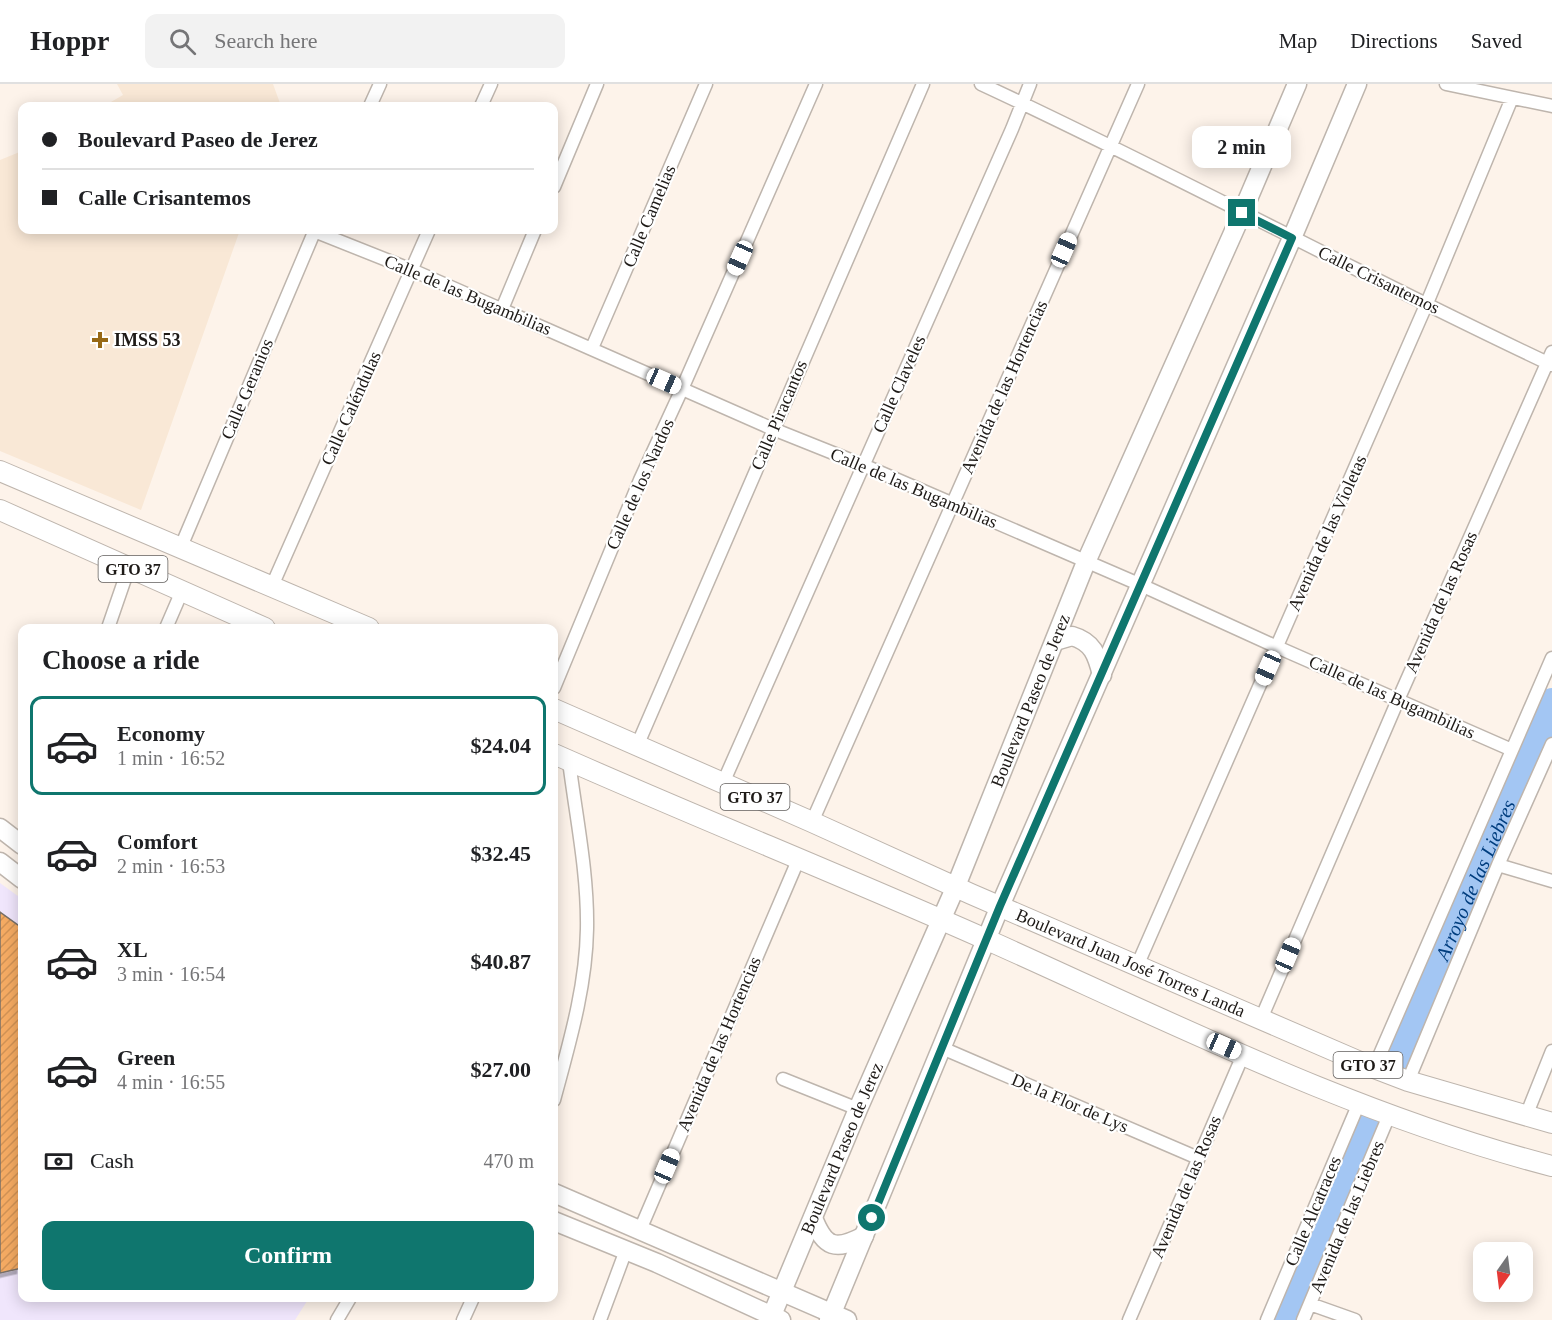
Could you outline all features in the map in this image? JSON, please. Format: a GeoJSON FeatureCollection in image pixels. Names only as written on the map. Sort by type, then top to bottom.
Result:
{"type":"FeatureCollection","features":[{"type":"Feature","properties":{"kind":"main road","name":"Boulevard Paseo de Jerez"},"geometry":{"type":"LineString","coordinates":[[774,1319],[858,1109],[956,886],[1086,562],[1297,84]]}},
{"type":"Feature","properties":{"kind":"main road"},"geometry":{"type":"LineString","coordinates":[[558,1195],[836,1318],[864,1236],[1000,906],[1357,84]]}},
{"type":"Feature","properties":{"kind":"main road","name":"GTO 37"},"geometry":{"type":"LineString","coordinates":[[1,474],[360,624]]}},
{"type":"Feature","properties":{"kind":"main road","name":"GTO 37"},"geometry":{"type":"LineString","coordinates":[[0,510],[256,624]]}},
{"type":"Feature","properties":{"kind":"main road"},"geometry":{"type":"LineString","coordinates":[[1055,641],[1072,636],[1092,647],[1098,658],[1102,675]]}},
{"type":"Feature","properties":{"kind":"main road","name":"Boulevard Juan José Torres Landa"},"geometry":{"type":"LineString","coordinates":[[558,711],[1374,1068],[1408,1081],[1552,1123]]}},
{"type":"Feature","properties":{"kind":"main road","name":"Boulevard Juan José Torres Landa"},"geometry":{"type":"LineString","coordinates":[[561,758],[703,820],[799,858],[1243,1055],[1359,1103],[1482,1146],[1552,1166]]}},
{"type":"Feature","properties":{"kind":"main road"},"geometry":{"type":"LineString","coordinates":[[0,828],[18,842]]}},
{"type":"Feature","properties":{"kind":"main road"},"geometry":{"type":"LineString","coordinates":[[0,862],[18,876]]}},
{"type":"Feature","properties":{"kind":"main road"},"geometry":{"type":"LineString","coordinates":[[813,1218],[823,1239],[829,1243],[844,1245],[864,1236]]}},
{"type":"Feature","properties":{"kind":"main road"},"geometry":{"type":"LineString","coordinates":[[558,1223],[626,1250],[774,1319]]}},
{"type":"Feature","properties":{"kind":"street"},"geometry":{"type":"LineString","coordinates":[[372,102],[380,84]]}},
{"type":"Feature","properties":{"kind":"street"},"geometry":{"type":"LineString","coordinates":[[483,102],[491,84]]}},
{"type":"Feature","properties":{"kind":"street"},"geometry":{"type":"LineString","coordinates":[[558,177],[597,84]]}},
{"type":"Feature","properties":{"kind":"street","name":"Calle Camelias"},"geometry":{"type":"LineString","coordinates":[[592,348],[706,84]]}},
{"type":"Feature","properties":{"kind":"street","name":"Calle de los Nardos"},"geometry":{"type":"LineString","coordinates":[[558,678],[640,480],[816,84]]}},
{"type":"Feature","properties":{"kind":"street","name":"Calle Piracantos"},"geometry":{"type":"LineString","coordinates":[[637,746],[923,84]]}},
{"type":"Feature","properties":{"kind":"street","name":"Calle Crisantemos"},"geometry":{"type":"LineString","coordinates":[[981,84],[1111,145],[1292,238],[1550,360]]}},
{"type":"Feature","properties":{"kind":"street","name":"Calle Claveles"},"geometry":{"type":"LineString","coordinates":[[723,783],[1030,84]]}},
{"type":"Feature","properties":{"kind":"street","name":"Avenida de las Hortencias"},"geometry":{"type":"LineString","coordinates":[[812,822],[1138,84]]}},
{"type":"Feature","properties":{"kind":"street"},"geometry":{"type":"LineString","coordinates":[[1446,84],[1552,106]]}},
{"type":"Feature","properties":{"kind":"street","name":"Avenida de las Violetas"},"geometry":{"type":"LineString","coordinates":[[1137,966],[1427,303],[1512,98]]}},
{"type":"Feature","properties":{"kind":"street","name":"Calle Geranios"},"geometry":{"type":"LineString","coordinates":[[180,549],[312,234]]}},
{"type":"Feature","properties":{"kind":"street","name":"Calle de las Bugambilias"},"geometry":{"type":"LineString","coordinates":[[324,234],[592,348],[773,429],[863,465],[1141,585],[1512,750]]}},
{"type":"Feature","properties":{"kind":"street","name":"Calle Caléndulas"},"geometry":{"type":"LineString","coordinates":[[272,586],[427,234]]}},
{"type":"Feature","properties":{"kind":"street"},"geometry":{"type":"LineString","coordinates":[[502,309],[534,234]]}},
{"type":"Feature","properties":{"kind":"street","name":"Avenida de las Rosas"},"geometry":{"type":"LineString","coordinates":[[1261,1019],[1398,700],[1550,360]]}},
{"type":"Feature","properties":{"kind":"street"},"geometry":{"type":"LineString","coordinates":[[109,624],[129,567]]}},
{"type":"Feature","properties":{"kind":"street"},"geometry":{"type":"LineString","coordinates":[[168,624],[182,591]]}},
{"type":"Feature","properties":{"kind":"street"},"geometry":{"type":"LineString","coordinates":[[1374,1068],[1552,658]]}},
{"type":"Feature","properties":{"kind":"street"},"geometry":{"type":"LineString","coordinates":[[1408,1081],[1498,865],[1548,765],[1552,744]]}},
{"type":"Feature","properties":{"kind":"street"},"geometry":{"type":"LineString","coordinates":[[558,1085],[581,991],[587,930],[583,867],[561,758]]}},
{"type":"Feature","properties":{"kind":"street","name":"Avenida de las Hortencias"},"geometry":{"type":"LineString","coordinates":[[640,1230],[799,858]]}},
{"type":"Feature","properties":{"kind":"street"},"geometry":{"type":"LineString","coordinates":[[1498,865],[1552,881]]}},
{"type":"Feature","properties":{"kind":"street","name":"De la Flor de Lys"},"geometry":{"type":"LineString","coordinates":[[942,1048],[1198,1158]]}},
{"type":"Feature","properties":{"kind":"street"},"geometry":{"type":"LineString","coordinates":[[1526,1116],[1552,1051]]}},
{"type":"Feature","properties":{"kind":"street","name":"Avenida de las Rosas"},"geometry":{"type":"LineString","coordinates":[[1129,1320],[1243,1055]]}},
{"type":"Feature","properties":{"kind":"street"},"geometry":{"type":"LineString","coordinates":[[783,1079],[858,1109]]}},
{"type":"Feature","properties":{"kind":"street","name":"Calle Alcatraces"},"geometry":{"type":"LineString","coordinates":[[1267,1320],[1359,1103]]}},
{"type":"Feature","properties":{"kind":"street","name":"Avenida de las Liebres"},"geometry":{"type":"LineString","coordinates":[[1303,1320],[1390,1113]]}},
{"type":"Feature","properties":{"kind":"street"},"geometry":{"type":"LineString","coordinates":[[600,1320],[626,1250]]}},
{"type":"Feature","properties":{"kind":"street"},"geometry":{"type":"LineString","coordinates":[[337,1320],[348,1302]]}},
{"type":"Feature","properties":{"kind":"street"},"geometry":{"type":"LineString","coordinates":[[463,1320],[471,1302]]}},
{"type":"Feature","properties":{"kind":"street"},"geometry":{"type":"LineString","coordinates":[[1310,1304],[1355,1320]]}},
{"type":"Feature","properties":{"kind":"shaded area"},"geometry":{"type":"Polygon","coordinates":[[[117,84],[273,84],[280,102],[111,102],[123,95],[117,84]]]}},
{"type":"Feature","properties":{"kind":"shaded area","name":"IMSS 53"},"geometry":{"type":"Polygon","coordinates":[[[18,153],[18,234],[239,234],[141,510],[0,451],[0,160],[18,153]]]}},
{"type":"Feature","properties":{"kind":"shaded area"},"geometry":{"type":"Polygon","coordinates":[[[0,883],[18,896],[18,1302],[306,1302],[295,1320],[0,1320],[0,883]]]}},
{"type":"Feature","properties":{"kind":"building"},"geometry":{"type":"Polygon","coordinates":[[[0,912],[18,925],[18,1269],[0,1273],[0,912]]]}},
{"type":"Feature","properties":{"kind":"waterway","name":"Arroyo de las Liebres"},"geometry":{"type":"LineString","coordinates":[[1398,1059],[1552,702]]}},
{"type":"Feature","properties":{"kind":"waterway","name":"Arroyo de las Liebres"},"geometry":{"type":"LineString","coordinates":[[1285,1320],[1370,1124]]}},
{"type":"Feature","properties":{"kind":"place","name":"IMSS 53"},"geometry":{"type":"Point","coordinates":[100,340]}},
{"type":"Feature","properties":{"kind":"route"},"geometry":{"type":"LineString","coordinates":[[872,1218],[1000,906],[1292,238],[1242,213]]}}]}
